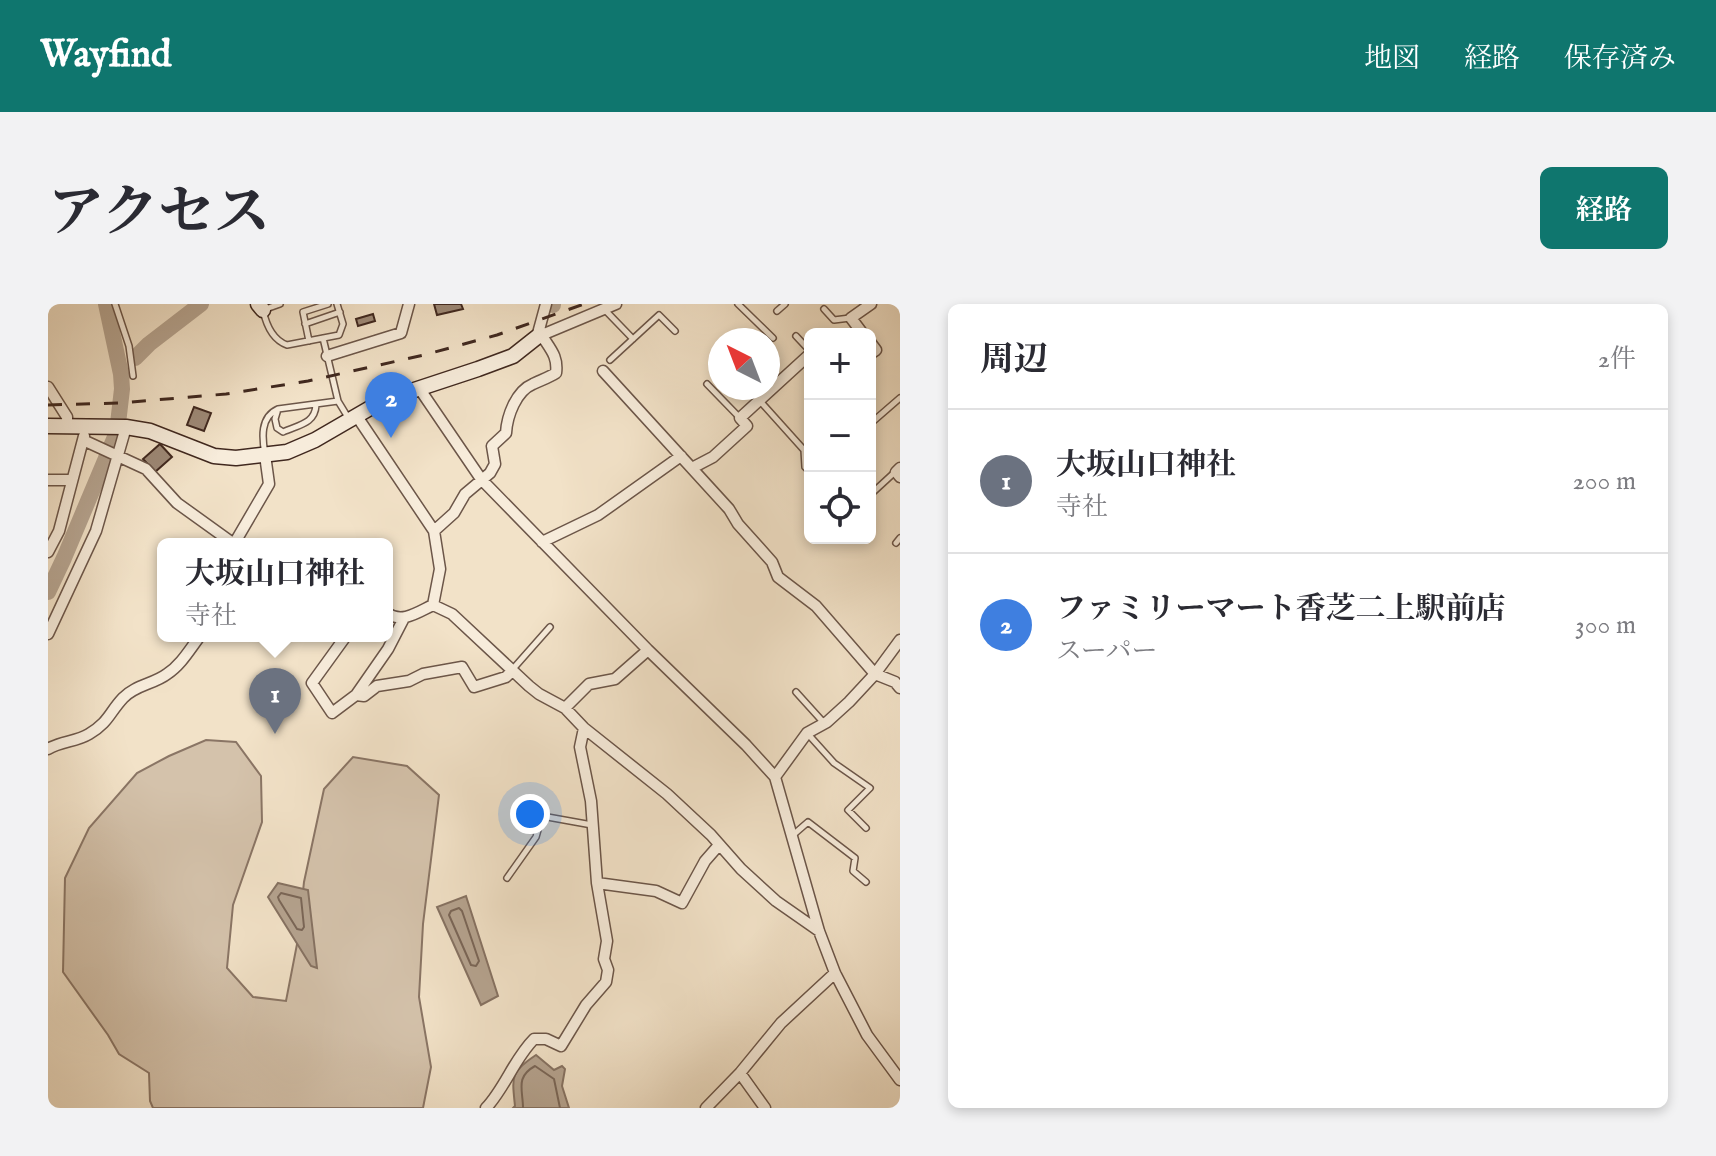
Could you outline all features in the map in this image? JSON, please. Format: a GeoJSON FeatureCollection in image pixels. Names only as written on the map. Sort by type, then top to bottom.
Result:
{"type":"FeatureCollection","features":[{"type":"Feature","properties":{"kind":"street"},"geometry":{"type":"LineString","coordinates":[[327,356],[401,333],[409,304]]}},
{"type":"Feature","properties":{"kind":"street"},"geometry":{"type":"LineString","coordinates":[[537,337],[546,304]]}},
{"type":"Feature","properties":{"kind":"street"},"geometry":{"type":"LineString","coordinates":[[84,433],[126,427],[150,431],[214,456],[236,458],[287,452],[315,440],[384,400],[513,356],[537,337],[616,304]]}},
{"type":"Feature","properties":{"kind":"street"},"geometry":{"type":"LineString","coordinates":[[858,328],[851,318],[871,304]]}},
{"type":"Feature","properties":{"kind":"street"},"geometry":{"type":"LineString","coordinates":[[434,531],[454,513],[465,494],[490,473],[495,464],[492,446],[506,433],[511,412],[523,390],[556,373],[558,363],[544,339],[537,337]]}},
{"type":"Feature","properties":{"kind":"street"},"geometry":{"type":"LineString","coordinates":[[780,381],[804,358]]}},
{"type":"Feature","properties":{"kind":"street"},"geometry":{"type":"LineString","coordinates":[[603,371],[729,509],[738,524],[772,562],[778,577],[816,606],[875,674],[895,682],[900,688]]}},
{"type":"Feature","properties":{"kind":"street"},"geometry":{"type":"LineString","coordinates":[[48,387],[67,417],[67,425]]}},
{"type":"Feature","properties":{"kind":"street"},"geometry":{"type":"LineString","coordinates":[[419,388],[481,479],[775,777],[819,931],[835,973],[867,1035],[900,1080]]}},
{"type":"Feature","properties":{"kind":"street"},"geometry":{"type":"LineString","coordinates":[[692,468],[713,457],[747,426],[740,418],[760,400]]}},
{"type":"Feature","properties":{"kind":"street"},"geometry":{"type":"LineString","coordinates":[[353,417],[434,531],[440,569],[433,605]]}},
{"type":"Feature","properties":{"kind":"street"},"geometry":{"type":"LineString","coordinates":[[48,426],[67,425],[117,456],[146,469],[177,503],[226,538]]}},
{"type":"Feature","properties":{"kind":"street"},"geometry":{"type":"LineString","coordinates":[[48,634],[96,531],[126,427]]}},
{"type":"Feature","properties":{"kind":"street"},"geometry":{"type":"LineString","coordinates":[[48,552],[59,531],[84,433]]}},
{"type":"Feature","properties":{"kind":"street"},"geometry":{"type":"LineString","coordinates":[[238,538],[269,484],[265,455]]}},
{"type":"Feature","properties":{"kind":"street"},"geometry":{"type":"LineString","coordinates":[[542,542],[598,515],[681,456]]}},
{"type":"Feature","properties":{"kind":"street"},"geometry":{"type":"LineString","coordinates":[[48,480],[72,480]]}},
{"type":"Feature","properties":{"kind":"street"},"geometry":{"type":"LineString","coordinates":[[393,617],[404,618],[433,605],[452,614],[539,694],[565,708],[584,728],[667,794],[776,901],[819,931]]}},
{"type":"Feature","properties":{"kind":"street"},"geometry":{"type":"LineString","coordinates":[[393,639],[404,618]]}},
{"type":"Feature","properties":{"kind":"street"},"geometry":{"type":"LineString","coordinates":[[775,777],[807,733],[849,702],[900,640]]}},
{"type":"Feature","properties":{"kind":"street"},"geometry":{"type":"LineString","coordinates":[[48,749],[76,741],[106,723],[124,696],[168,674],[196,642]]}},
{"type":"Feature","properties":{"kind":"street"},"geometry":{"type":"LineString","coordinates":[[342,642],[312,683],[332,713],[356,695],[392,642]]}},
{"type":"Feature","properties":{"kind":"street"},"geometry":{"type":"LineString","coordinates":[[565,708],[589,684],[615,679],[648,650]]}},
{"type":"Feature","properties":{"kind":"street"},"geometry":{"type":"LineString","coordinates":[[356,695],[364,696],[377,686],[462,667],[474,687],[506,677],[512,671]]}},
{"type":"Feature","properties":{"kind":"street"},"geometry":{"type":"LineString","coordinates":[[486,1108],[526,1047],[534,1039],[546,1039],[561,1046],[586,1005],[606,982],[608,970],[604,959],[607,941],[597,883],[591,801],[580,747],[584,728]]}},
{"type":"Feature","properties":{"kind":"street"},"geometry":{"type":"LineString","coordinates":[[597,883],[656,891],[682,903],[705,861],[719,845]]}},
{"type":"Feature","properties":{"kind":"street"},"geometry":{"type":"LineString","coordinates":[[706,1108],[781,1023],[835,973]]}},
{"type":"Feature","properties":{"kind":"street"},"geometry":{"type":"LineString","coordinates":[[740,1073],[765,1108]]}},
{"type":"Feature","properties":{"kind":"lane"},"geometry":{"type":"LineString","coordinates":[[115,304],[129,346],[133,376]]}},
{"type":"Feature","properties":{"kind":"lane"},"geometry":{"type":"LineString","coordinates":[[280,304],[260,307],[266,325],[287,345],[339,335],[343,324],[337,304]]}},
{"type":"Feature","properties":{"kind":"lane"},"geometry":{"type":"LineString","coordinates":[[309,341],[303,312],[328,304]]}},
{"type":"Feature","properties":{"kind":"lane"},"geometry":{"type":"LineString","coordinates":[[738,304],[763,328]]}},
{"type":"Feature","properties":{"kind":"lane"},"geometry":{"type":"LineString","coordinates":[[777,311],[785,304]]}},
{"type":"Feature","properties":{"kind":"lane"},"geometry":{"type":"LineString","coordinates":[[604,309],[633,339]]}},
{"type":"Feature","properties":{"kind":"lane"},"geometry":{"type":"LineString","coordinates":[[824,309],[834,320],[851,318]]}},
{"type":"Feature","properties":{"kind":"lane"},"geometry":{"type":"LineString","coordinates":[[305,324],[340,312]]}},
{"type":"Feature","properties":{"kind":"lane"},"geometry":{"type":"LineString","coordinates":[[610,360],[659,315],[675,331]]}},
{"type":"Feature","properties":{"kind":"lane"},"geometry":{"type":"LineString","coordinates":[[796,336],[804,345]]}},
{"type":"Feature","properties":{"kind":"lane"},"geometry":{"type":"LineString","coordinates":[[323,338],[338,401],[353,417]]}},
{"type":"Feature","properties":{"kind":"lane"},"geometry":{"type":"LineString","coordinates":[[707,384],[740,418]]}},
{"type":"Feature","properties":{"kind":"lane"},"geometry":{"type":"LineString","coordinates":[[876,419],[900,398]]}},
{"type":"Feature","properties":{"kind":"lane"},"geometry":{"type":"LineString","coordinates":[[760,400],[804,450]]}},
{"type":"Feature","properties":{"kind":"lane"},"geometry":{"type":"LineString","coordinates":[[265,455],[262,438],[267,418],[272,412],[338,401]]}},
{"type":"Feature","properties":{"kind":"lane"},"geometry":{"type":"LineString","coordinates":[[278,409],[275,419],[277,428],[283,432],[313,419],[316,405]]}},
{"type":"Feature","properties":{"kind":"lane"},"geometry":{"type":"LineString","coordinates":[[876,490],[899,472]]}},
{"type":"Feature","properties":{"kind":"lane"},"geometry":{"type":"LineString","coordinates":[[512,671],[550,627]]}},
{"type":"Feature","properties":{"kind":"lane"},"geometry":{"type":"LineString","coordinates":[[796,692],[824,723]]}},
{"type":"Feature","properties":{"kind":"lane"},"geometry":{"type":"LineString","coordinates":[[807,733],[834,763],[870,788],[848,810],[866,828]]}},
{"type":"Feature","properties":{"kind":"lane"},"geometry":{"type":"LineString","coordinates":[[507,878],[536,837],[542,816],[592,825]]}},
{"type":"Feature","properties":{"kind":"lane"},"geometry":{"type":"LineString","coordinates":[[793,835],[808,822],[855,858],[853,871],[866,882]]}},
{"type":"Feature","properties":{"kind":"shaded area"},"geometry":{"type":"Polygon","coordinates":[[[206,740],[236,742],[261,776],[262,822],[233,905],[227,968],[253,997],[286,1001],[298,939],[304,882],[324,789],[353,757],[407,766],[439,795],[423,924],[419,997],[431,1067],[423,1108],[153,1108],[149,1073],[119,1054],[63,972],[65,878],[89,828],[137,773],[206,740]]]}},
{"type":"Feature","properties":{"kind":"water"},"geometry":{"type":"Polygon","coordinates":[[[278,883],[308,890],[317,968],[311,966],[268,897],[278,883]]]}},
{"type":"Feature","properties":{"kind":"water"},"geometry":{"type":"Polygon","coordinates":[[[466,896],[498,996],[481,1005],[437,907],[466,896]]]}},
{"type":"Feature","properties":{"kind":"water"},"geometry":{"type":"Polygon","coordinates":[[[536,1055],[554,1070],[562,1066],[565,1069],[562,1086],[569,1108],[513,1108],[517,1071],[536,1055]]]}},
{"type":"Feature","properties":{"kind":"building"},"geometry":{"type":"Polygon","coordinates":[[[434,304],[461,304],[463,309],[437,315],[434,304]]]}},
{"type":"Feature","properties":{"kind":"building"},"geometry":{"type":"Polygon","coordinates":[[[373,314],[375,321],[358,326],[356,319],[373,314]]]}},
{"type":"Feature","properties":{"kind":"building"},"geometry":{"type":"Polygon","coordinates":[[[194,407],[211,413],[204,431],[187,425],[194,407]]]}},
{"type":"Feature","properties":{"kind":"building"},"geometry":{"type":"Polygon","coordinates":[[[160,444],[172,457],[155,472],[143,459],[160,444]]]}},
{"type":"Feature","properties":{"kind":"waterway"},"geometry":{"type":"LineString","coordinates":[[48,592],[117,432],[121,374],[106,304]]}},
{"type":"Feature","properties":{"kind":"waterway"},"geometry":{"type":"LineString","coordinates":[[135,358],[201,304]]}},
{"type":"Feature","properties":{"kind":"railway"},"geometry":{"type":"LineString","coordinates":[[48,405],[226,394],[308,381],[497,335],[584,304]]}},
{"type":"Feature","properties":{"kind":"place","name":"ファミリーマート香芝二上駅前店"},"geometry":{"type":"Point","coordinates":[391,438]}},
{"type":"Feature","properties":{"kind":"place","name":"大坂山口神社"},"geometry":{"type":"Point","coordinates":[275,734]}}]}
